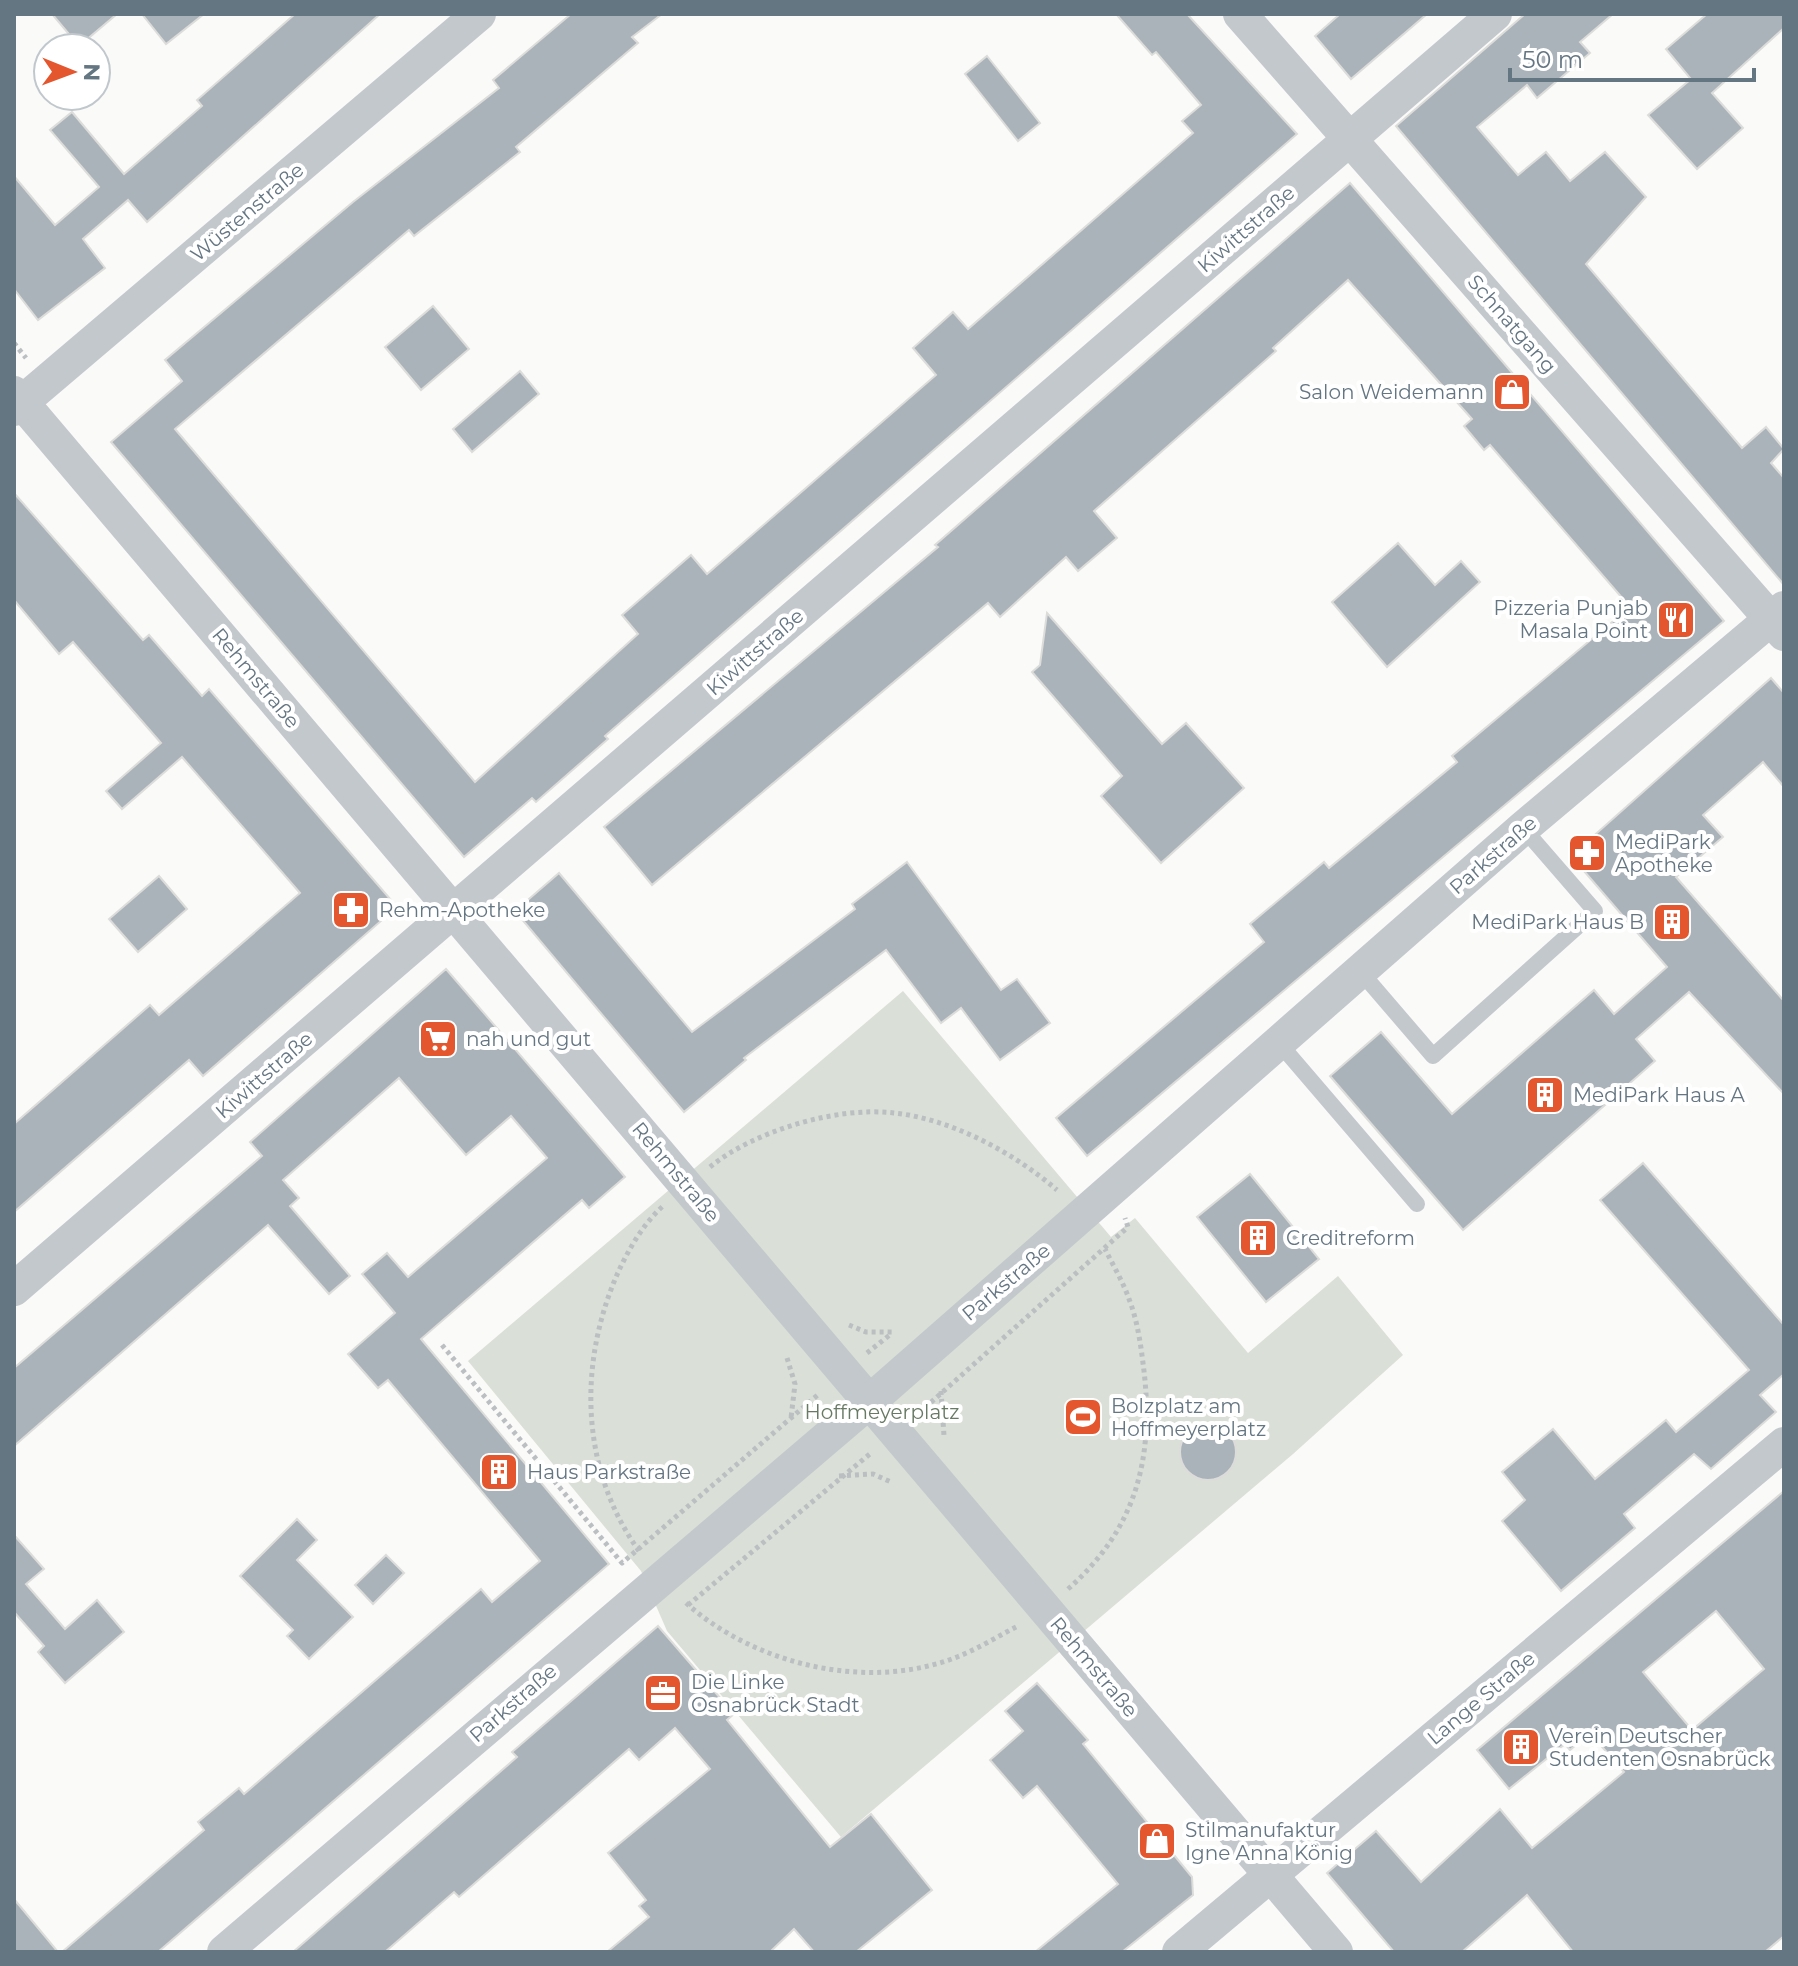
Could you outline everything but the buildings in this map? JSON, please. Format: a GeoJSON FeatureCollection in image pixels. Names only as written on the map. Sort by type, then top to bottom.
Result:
{"type":"FeatureCollection","features":[{"type":"Feature","properties":{"kind":"street","name":"Wüstenstraße"},"geometry":{"type":"LineString","coordinates":[[17,401],[479,14]]}},
{"type":"Feature","properties":{"kind":"street","name":"Schnatgang"},"geometry":{"type":"LineString","coordinates":[[1240,14],[1780,620]]}},
{"type":"Feature","properties":{"kind":"street","name":"Kiwittstraße"},"geometry":{"type":"LineString","coordinates":[[14,1289],[1495,14]]}},
{"type":"Feature","properties":{"kind":"street","name":"Rehmstraße"},"geometry":{"type":"LineString","coordinates":[[17,401],[688,1185],[1336,1952]]}},
{"type":"Feature","properties":{"kind":"street","name":"Parkstraße"},"geometry":{"type":"LineString","coordinates":[[224,1952],[870,1401],[1523,828],[1780,620]]}},
{"type":"Feature","properties":{"kind":"street","name":"Lange Straße"},"geometry":{"type":"LineString","coordinates":[[1179,1952],[1784,1444]]}},
{"type":"Feature","properties":{"kind":"lane"},"geometry":{"type":"LineString","coordinates":[[1360,971],[1433,1056],[1595,911],[1523,828]]}},
{"type":"Feature","properties":{"kind":"lane"},"geometry":{"type":"LineString","coordinates":[[1279,1043],[1417,1204]]}},
{"type":"Feature","properties":{"kind":"path"},"geometry":{"type":"LineString","coordinates":[[1018,1626],[957,1658],[905,1670],[860,1671],[809,1666],[752,1647],[706,1620],[660,1579],[638,1549],[608,1495],[595,1450],[588,1405],[590,1367],[601,1312],[624,1258],[651,1217],[729,1151],[777,1129],[827,1117],[894,1112],[967,1133],[1027,1165],[1057,1190]]}},
{"type":"Feature","properties":{"kind":"path"},"geometry":{"type":"LineString","coordinates":[[1046,1201],[1068,1181]]}},
{"type":"Feature","properties":{"kind":"path"},"geometry":{"type":"LineString","coordinates":[[942,1392],[1128,1227],[1113,1190]]}},
{"type":"Feature","properties":{"kind":"path"},"geometry":{"type":"LineString","coordinates":[[1068,1589],[1120,1529],[1133,1501],[1146,1440],[1148,1412],[1140,1335],[1129,1298],[1105,1249]]}},
{"type":"Feature","properties":{"kind":"path"},"geometry":{"type":"LineString","coordinates":[[442,1345],[622,1563],[905,1322]]}},
{"type":"Feature","properties":{"kind":"path"},"geometry":{"type":"LineString","coordinates":[[688,1605],[839,1476]]}},
{"type":"Feature","properties":{"kind":"green space","name":"Hoffmeyerplatz"},"geometry":{"type":"Polygon","coordinates":[[[903,991],[1111,1237],[1135,1218],[1248,1353],[1338,1276],[1403,1355],[1293,1454],[841,1837],[667,1631],[641,1571],[468,1361],[903,991]]]}},
{"type":"Feature","properties":{"kind":"place","name":"Salon Weidemann"},"geometry":{"type":"Point","coordinates":[1512,392]}},
{"type":"Feature","properties":{"kind":"place","name":"Pizzeria Punjab Masala Point"},"geometry":{"type":"Point","coordinates":[1676,620]}},
{"type":"Feature","properties":{"kind":"place","name":"MediPark Apotheke"},"geometry":{"type":"Point","coordinates":[1587,853]}},
{"type":"Feature","properties":{"kind":"place","name":"Rehm-Apotheke"},"geometry":{"type":"Point","coordinates":[351,910]}},
{"type":"Feature","properties":{"kind":"place","name":"MediPark Haus B"},"geometry":{"type":"Point","coordinates":[1672,922]}},
{"type":"Feature","properties":{"kind":"place","name":"nah und gut"},"geometry":{"type":"Point","coordinates":[438,1039]}},
{"type":"Feature","properties":{"kind":"place","name":"MediPark Haus A"},"geometry":{"type":"Point","coordinates":[1545,1095]}},
{"type":"Feature","properties":{"kind":"place","name":"Creditreform"},"geometry":{"type":"Point","coordinates":[1258,1238]}},
{"type":"Feature","properties":{"kind":"place","name":"Bolzplatz am Hoffmeyerplatz"},"geometry":{"type":"Point","coordinates":[1083,1417]}},
{"type":"Feature","properties":{"kind":"place","name":"Haus Parkstraße"},"geometry":{"type":"Point","coordinates":[499,1472]}},
{"type":"Feature","properties":{"kind":"place","name":"Die Linke Osnabrück Stadt"},"geometry":{"type":"Point","coordinates":[663,1693]}},
{"type":"Feature","properties":{"kind":"place","name":"Verein Deutscher Studenten Osnabrück"},"geometry":{"type":"Point","coordinates":[1521,1747]}},
{"type":"Feature","properties":{"kind":"place","name":"Stilmanufaktur Igne Anna König"},"geometry":{"type":"Point","coordinates":[1157,1841]}}]}
